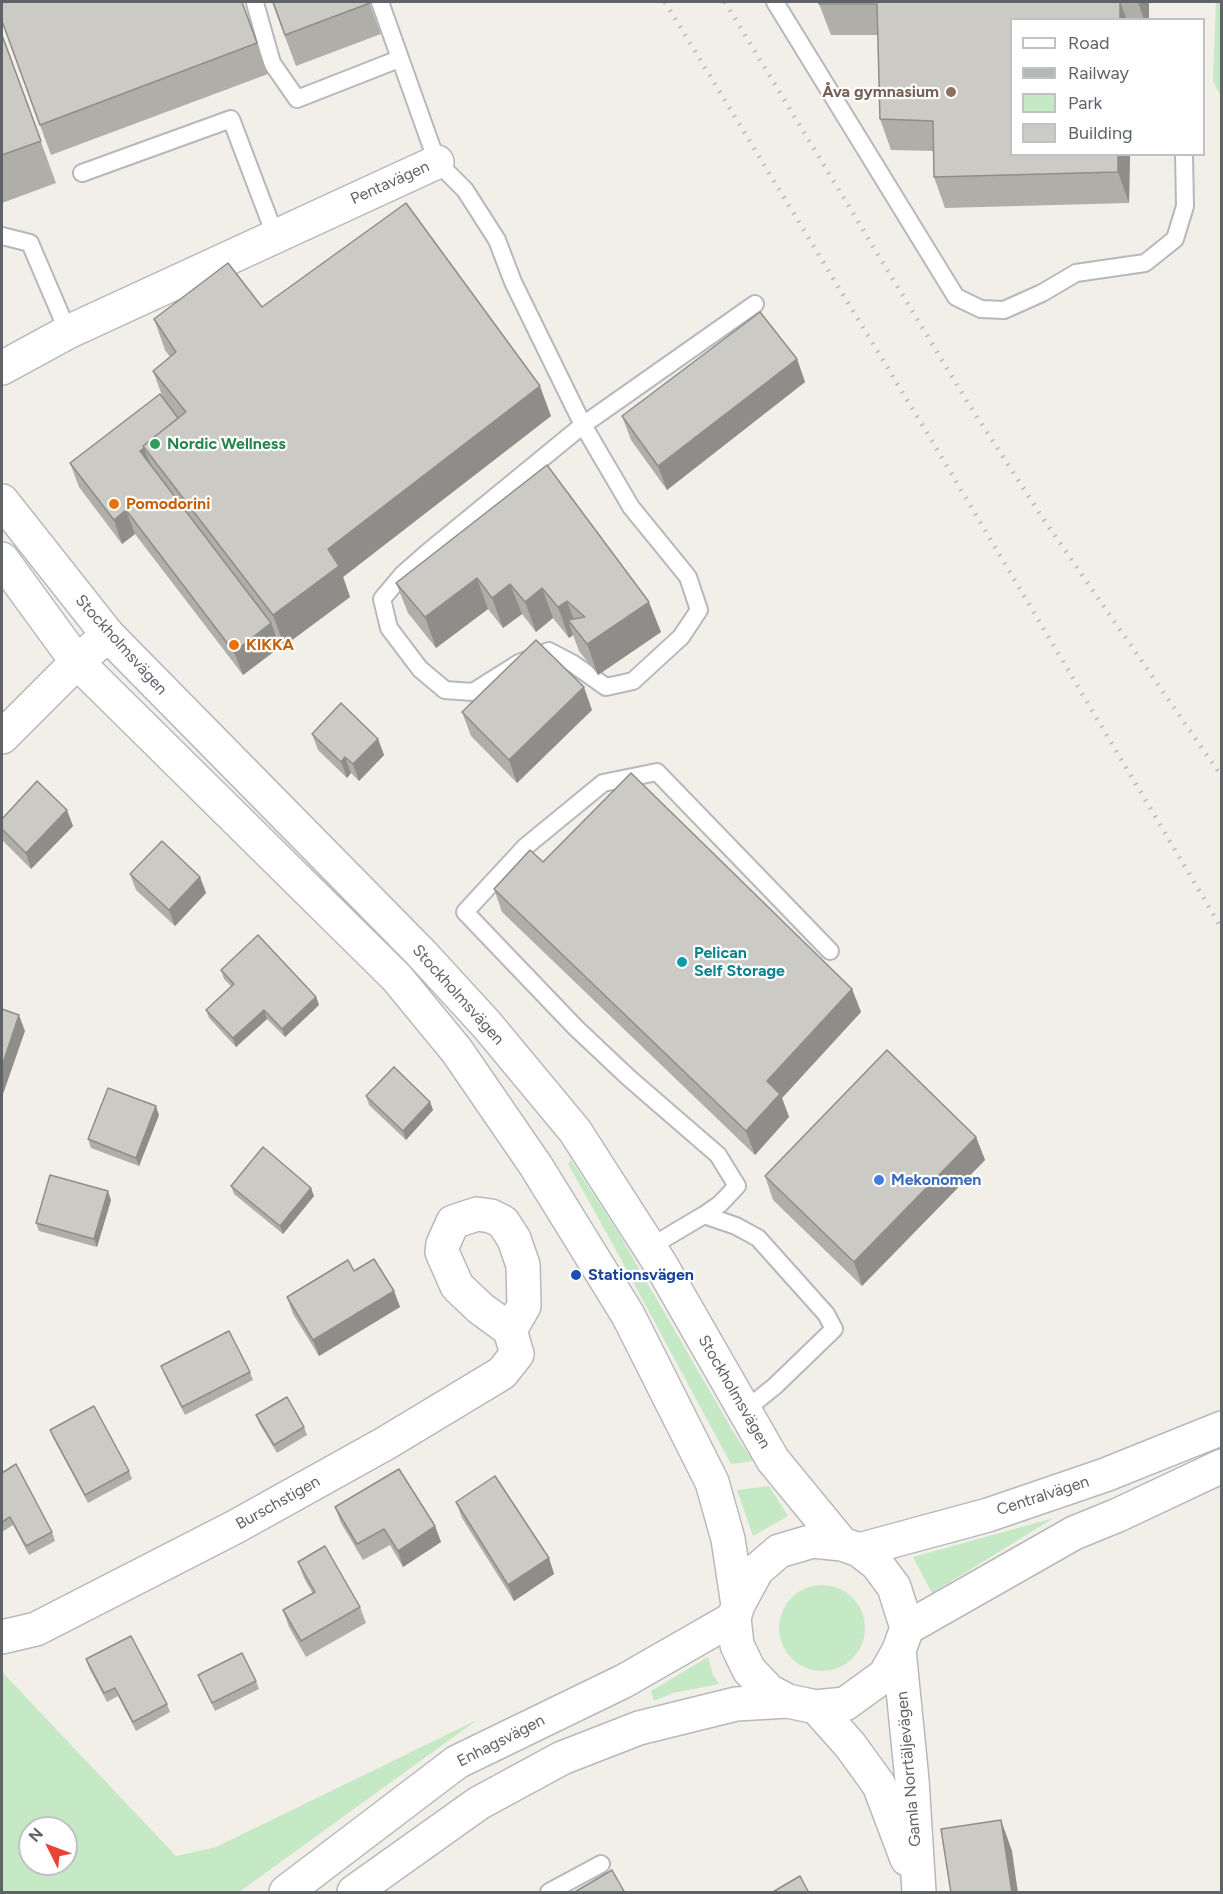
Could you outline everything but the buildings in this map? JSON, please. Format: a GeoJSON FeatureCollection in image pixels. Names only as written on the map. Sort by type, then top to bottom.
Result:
{"type":"FeatureCollection","features":[{"type":"Feature","properties":{"kind":"street","name":"Pentavägen"},"geometry":{"type":"LineString","coordinates":[[2,368],[68,332],[437,162]]}},
{"type":"Feature","properties":{"kind":"street","name":"Stockholmsvägen"},"geometry":{"type":"LineString","coordinates":[[2,501],[108,635],[421,953],[487,1025],[575,1131],[650,1247],[773,1460],[850,1547]]}},
{"type":"Feature","properties":{"kind":"street","name":"Stockholmsvägen"},"geometry":{"type":"LineString","coordinates":[[2,560],[77,662],[397,978],[470,1070],[537,1166],[628,1315],[712,1482],[728,1539],[736,1612]]}},
{"type":"Feature","properties":{"kind":"street"},"geometry":{"type":"LineString","coordinates":[[2,737],[77,662],[108,635]]}},
{"type":"Feature","properties":{"kind":"street","name":"Burschstigen"},"geometry":{"type":"LineString","coordinates":[[2,1637],[36,1629],[46,1624],[235,1527],[416,1425],[502,1373],[517,1354],[510,1330]]}},
{"type":"Feature","properties":{"kind":"street","name":"Centralvägen"},"geometry":{"type":"LineString","coordinates":[[850,1547],[988,1515],[1095,1479],[1221,1428]]}},
{"type":"Feature","properties":{"kind":"street"},"geometry":{"type":"LineString","coordinates":[[354,1893],[479,1803],[562,1758],[639,1728],[736,1704],[845,1704],[885,1676],[903,1639],[1074,1533],[1118,1515],[1221,1466]]}},
{"type":"Feature","properties":{"kind":"street"},"geometry":{"type":"LineString","coordinates":[[802,1704],[769,1690],[749,1670],[736,1645],[736,1612],[757,1570],[779,1551],[813,1541],[850,1547],[877,1564],[894,1587],[903,1639]]}},
{"type":"Feature","properties":{"kind":"street","name":"Enhagsvägen"},"geometry":{"type":"LineString","coordinates":[[286,1893],[457,1762],[624,1681],[736,1612]]}},
{"type":"Feature","properties":{"kind":"street","name":"Gamla Norrtäljevägen"},"geometry":{"type":"LineString","coordinates":[[903,1639],[919,1891]]}},
{"type":"Feature","properties":{"kind":"street","name":"Gamla Norrtäljevägen"},"geometry":{"type":"LineString","coordinates":[[802,1704],[850,1745],[879,1785],[919,1891]]}},
{"type":"Feature","properties":{"kind":"lane"},"geometry":{"type":"LineString","coordinates":[[380,2],[437,162]]}},
{"type":"Feature","properties":{"kind":"lane"},"geometry":{"type":"LineString","coordinates":[[776,2],[956,297],[981,309],[1004,310],[1042,293],[1076,273],[1145,263],[1175,239],[1185,206],[1184,156]]}},
{"type":"Feature","properties":{"kind":"lane"},"geometry":{"type":"LineString","coordinates":[[255,3],[272,63],[297,99],[399,59]]}},
{"type":"Feature","properties":{"kind":"lane"},"geometry":{"type":"LineString","coordinates":[[82,173],[231,119],[274,236]]}},
{"type":"Feature","properties":{"kind":"lane","name":"Pentavägen"},"geometry":{"type":"LineString","coordinates":[[437,162],[465,190],[497,240],[513,282],[583,425],[631,507],[688,578],[699,610],[681,637],[633,681],[606,687],[572,663],[549,651],[519,663],[473,692],[445,690],[420,669],[389,628],[382,600],[403,574],[583,425]]}},
{"type":"Feature","properties":{"kind":"lane"},"geometry":{"type":"LineString","coordinates":[[2,236],[30,243],[68,332]]}},
{"type":"Feature","properties":{"kind":"lane"},"geometry":{"type":"LineString","coordinates":[[583,425],[755,304]]}},
{"type":"Feature","properties":{"kind":"lane"},"geometry":{"type":"LineString","coordinates":[[650,1247],[720,1204],[737,1186],[718,1155],[629,1078],[576,1028],[465,912],[525,847],[603,783],[657,772],[830,951]]}},
{"type":"Feature","properties":{"kind":"lane"},"geometry":{"type":"LineString","coordinates":[[704,1215],[736,1226],[758,1238],[826,1314],[834,1329],[775,1386],[744,1411]]}},
{"type":"Feature","properties":{"kind":"lane"},"geometry":{"type":"LineString","coordinates":[[549,1893],[601,1864]]}},
{"type":"Feature","properties":{"kind":"green space"},"geometry":{"type":"Polygon","coordinates":[[[1216,2],[1221,2],[1221,97],[1213,81],[1216,2]]]}},
{"type":"Feature","properties":{"kind":"green space"},"geometry":{"type":"Polygon","coordinates":[[[571,1160],[619,1234],[734,1433],[753,1461],[731,1464],[568,1164],[571,1160]]]}},
{"type":"Feature","properties":{"kind":"green space"},"geometry":{"type":"Polygon","coordinates":[[[769,1486],[788,1516],[753,1536],[737,1490],[769,1486]]]}},
{"type":"Feature","properties":{"kind":"green space"},"geometry":{"type":"Polygon","coordinates":[[[1054,1518],[932,1593],[913,1557],[1054,1518]]]}},
{"type":"Feature","properties":{"kind":"green space"},"geometry":{"type":"Polygon","coordinates":[[[822,1585],[839,1588],[853,1597],[862,1611],[865,1628],[862,1645],[853,1659],[839,1668],[822,1671],[805,1668],[791,1659],[782,1645],[779,1628],[782,1611],[791,1597],[805,1588],[822,1585]]]}},
{"type":"Feature","properties":{"kind":"green space"},"geometry":{"type":"Polygon","coordinates":[[[708,1657],[713,1675],[719,1684],[673,1693],[654,1701],[651,1691],[708,1657]]]}},
{"type":"Feature","properties":{"kind":"green space"},"geometry":{"type":"Polygon","coordinates":[[[2,1672],[176,1856],[216,1847],[477,1720],[239,1892],[2,1892],[2,1672]]]}},
{"type":"Feature","properties":{"kind":"railway"},"geometry":{"type":"LineString","coordinates":[[665,2],[926,431],[1222,929]]}},
{"type":"Feature","properties":{"kind":"railway"},"geometry":{"type":"LineString","coordinates":[[725,2],[968,403],[1042,517],[1222,777]]}},
{"type":"Feature","properties":{"kind":"place","name":"Åva gymnasium"},"geometry":{"type":"Point","coordinates":[951,92]}},
{"type":"Feature","properties":{"kind":"place","name":"Nordic Wellness"},"geometry":{"type":"Point","coordinates":[155,444]}},
{"type":"Feature","properties":{"kind":"place","name":"Pomodorini"},"geometry":{"type":"Point","coordinates":[114,504]}},
{"type":"Feature","properties":{"kind":"place","name":"KIKKA"},"geometry":{"type":"Point","coordinates":[234,645]}},
{"type":"Feature","properties":{"kind":"place","name":"Pelican Self Storage"},"geometry":{"type":"Point","coordinates":[682,962]}},
{"type":"Feature","properties":{"kind":"place","name":"Mekonomen"},"geometry":{"type":"Point","coordinates":[879,1180]}},
{"type":"Feature","properties":{"kind":"place","name":"Stationsvägen"},"geometry":{"type":"Point","coordinates":[576,1275]}}]}
